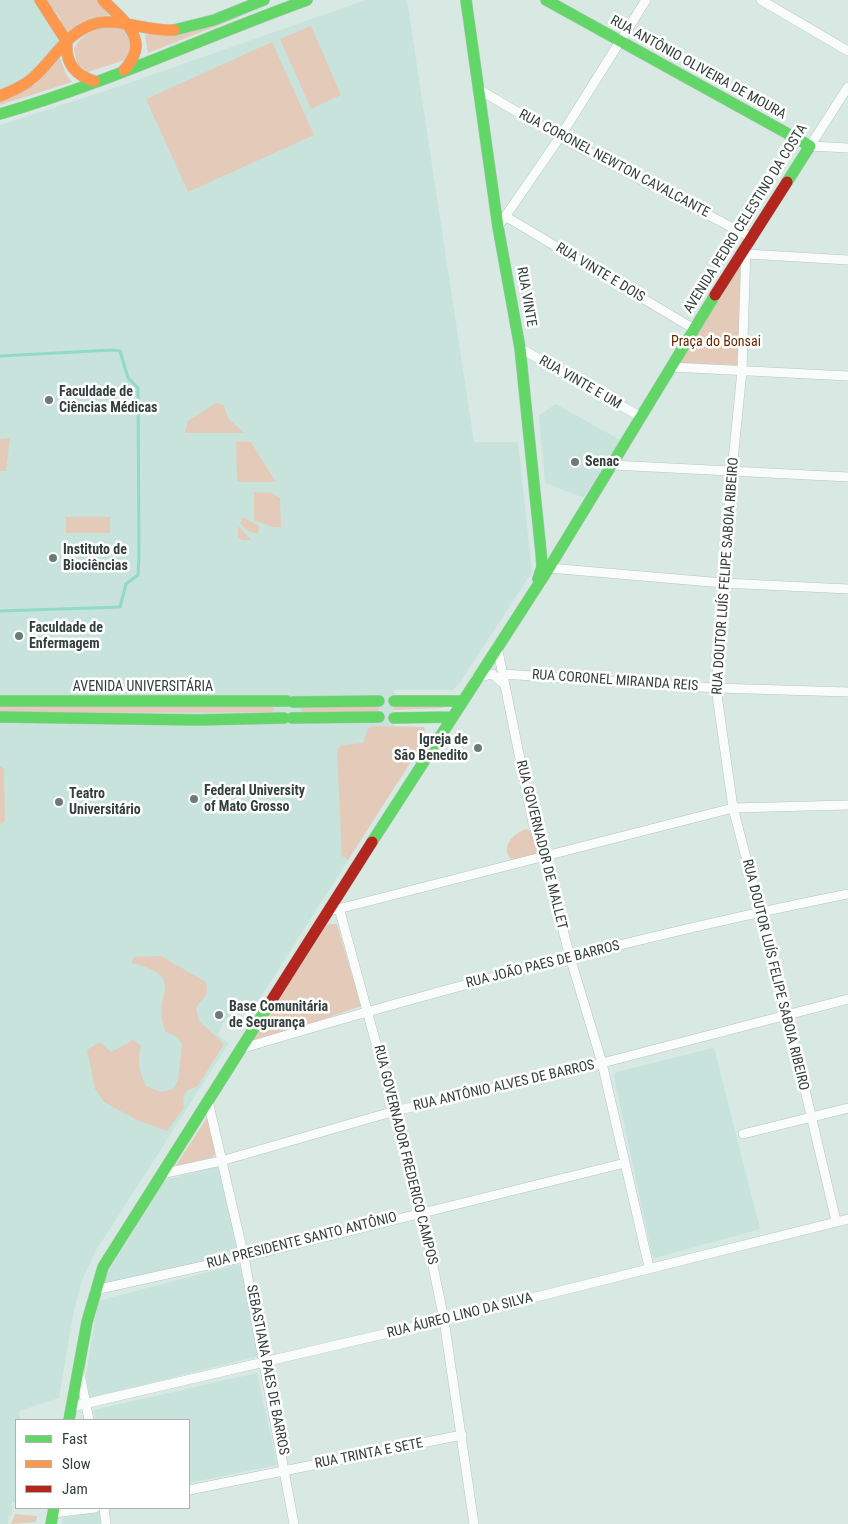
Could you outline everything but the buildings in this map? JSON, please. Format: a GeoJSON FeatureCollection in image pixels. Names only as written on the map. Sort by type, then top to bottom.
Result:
{"type":"FeatureCollection","features":[{"type":"Feature","properties":{"kind":"street"},"geometry":{"type":"LineString","coordinates":[[40,0],[67,42],[66,53],[70,65],[79,74],[94,81]]}},
{"type":"Feature","properties":{"kind":"street"},"geometry":{"type":"LineString","coordinates":[[102,0],[135,35],[138,50],[133,62],[120,73]]}},
{"type":"Feature","properties":{"kind":"street"},"geometry":{"type":"LineString","coordinates":[[0,96],[19,88],[34,77],[67,42],[80,31],[99,22],[108,21],[163,32],[188,27],[264,0]]}},
{"type":"Feature","properties":{"kind":"street"},"geometry":{"type":"LineString","coordinates":[[0,114],[38,103],[120,73],[190,47],[226,29],[307,0]]}},
{"type":"Feature","properties":{"kind":"street","name":"RUA VINTE"},"geometry":{"type":"LineString","coordinates":[[466,0],[498,227],[520,348],[542,566],[529,599]]}},
{"type":"Feature","properties":{"kind":"street","name":"RUA ANTÔNIO OLIVEIRA DE MOURA"},"geometry":{"type":"LineString","coordinates":[[546,0],[810,146]]}},
{"type":"Feature","properties":{"kind":"street"},"geometry":{"type":"LineString","coordinates":[[498,227],[560,136],[646,0]]}},
{"type":"Feature","properties":{"kind":"street"},"geometry":{"type":"LineString","coordinates":[[761,0],[848,51]]}},
{"type":"Feature","properties":{"kind":"street","name":"AVENIDA PEDRO CELESTINO DA COSTA"},"geometry":{"type":"LineString","coordinates":[[529,599],[694,328],[748,247],[848,87]]}},
{"type":"Feature","properties":{"kind":"street","name":"RUA CORONEL NEWTON CAVALCANTE"},"geometry":{"type":"LineString","coordinates":[[478,89],[748,247]]}},
{"type":"Feature","properties":{"kind":"street"},"geometry":{"type":"LineString","coordinates":[[810,146],[848,148]]}},
{"type":"Feature","properties":{"kind":"street","name":"RUA VINTE E DOIS"},"geometry":{"type":"LineString","coordinates":[[506,216],[694,328]]}},
{"type":"Feature","properties":{"kind":"street"},"geometry":{"type":"LineString","coordinates":[[748,247],[848,260]]}},
{"type":"Feature","properties":{"kind":"street","name":"RUA DOUTOR LUÍS FELIPE SABOIA RIBEIRO"},"geometry":{"type":"LineString","coordinates":[[748,247],[742,371],[732,470],[716,688],[733,808],[787,1014],[836,1222]]}},
{"type":"Feature","properties":{"kind":"street","name":"RUA VINTE E UM"},"geometry":{"type":"LineString","coordinates":[[520,348],[640,417]]}},
{"type":"Feature","properties":{"kind":"street"},"geometry":{"type":"LineString","coordinates":[[671,367],[848,376]]}},
{"type":"Feature","properties":{"kind":"street"},"geometry":{"type":"LineString","coordinates":[[612,464],[848,478]]}},
{"type":"Feature","properties":{"kind":"street"},"geometry":{"type":"LineString","coordinates":[[549,568],[723,583],[848,590]]}},
{"type":"Feature","properties":{"kind":"street"},"geometry":{"type":"LineString","coordinates":[[69,1419],[95,1290],[103,1267],[240,1049],[333,910],[451,717],[529,599]]}},
{"type":"Feature","properties":{"kind":"street","name":"RUA GOVERNADOR DE MALLET"},"geometry":{"type":"LineString","coordinates":[[497,646],[532,819],[570,957],[602,1063],[649,1267]]}},
{"type":"Feature","properties":{"kind":"street"},"geometry":{"type":"LineString","coordinates":[[476,678],[492,674],[504,684]]}},
{"type":"Feature","properties":{"kind":"street","name":"RUA CORONEL MIRANDA REIS"},"geometry":{"type":"LineString","coordinates":[[502,674],[716,688],[848,692]]}},
{"type":"Feature","properties":{"kind":"street"},"geometry":{"type":"LineString","coordinates":[[394,701],[462,700]]}},
{"type":"Feature","properties":{"kind":"street","name":"AVENIDA UNIVERSITÁRIA"},"geometry":{"type":"LineString","coordinates":[[0,702],[379,701]]}},
{"type":"Feature","properties":{"kind":"street"},"geometry":{"type":"LineString","coordinates":[[288,718],[279,708],[290,702]]}},
{"type":"Feature","properties":{"kind":"street"},"geometry":{"type":"LineString","coordinates":[[0,717],[191,720],[379,717]]}},
{"type":"Feature","properties":{"kind":"street"},"geometry":{"type":"LineString","coordinates":[[394,718],[451,717]]}},
{"type":"Feature","properties":{"kind":"street"},"geometry":{"type":"LineString","coordinates":[[333,910],[733,808],[848,805]]}},
{"type":"Feature","properties":{"kind":"street","name":"RUA JOÃO PAES DE BARROS"},"geometry":{"type":"LineString","coordinates":[[240,1049],[369,1011],[570,957],[759,912],[848,894]]}},
{"type":"Feature","properties":{"kind":"street","name":"RUA GOVERNADOR FREDERICO CAMPOS"},"geometry":{"type":"LineString","coordinates":[[333,910],[369,1011],[422,1212],[444,1320],[474,1524]]}},
{"type":"Feature","properties":{"kind":"street","name":"RUA ANTÔNIO ALVES DE BARROS"},"geometry":{"type":"LineString","coordinates":[[161,1174],[222,1161],[395,1111],[602,1063],[848,999]]}},
{"type":"Feature","properties":{"kind":"street","name":"SEBASTIANA PAES DE BARROS"},"geometry":{"type":"LineString","coordinates":[[208,1101],[266,1362],[294,1524]]}},
{"type":"Feature","properties":{"kind":"street"},"geometry":{"type":"LineString","coordinates":[[743,1134],[848,1108]]}},
{"type":"Feature","properties":{"kind":"street","name":"RUA PRESIDENTE SANTO ANTÔNIO"},"geometry":{"type":"LineString","coordinates":[[95,1290],[244,1257],[625,1163]]}},
{"type":"Feature","properties":{"kind":"street","name":"RUA ÁUREO LINO DA SILVA"},"geometry":{"type":"LineString","coordinates":[[71,1407],[444,1320],[649,1267],[848,1219]]}},
{"type":"Feature","properties":{"kind":"street"},"geometry":{"type":"LineString","coordinates":[[79,1367],[89,1419]]}},
{"type":"Feature","properties":{"kind":"street","name":"RUA TRINTA E SETE"},"geometry":{"type":"LineString","coordinates":[[190,1490],[462,1435]]}},
{"type":"Feature","properties":{"kind":"street"},"geometry":{"type":"LineString","coordinates":[[53,1515],[89,1509]]}},
{"type":"Feature","properties":{"kind":"street"},"geometry":{"type":"LineString","coordinates":[[104,1509],[106,1524]]}},
{"type":"Feature","properties":{"kind":"shaded area"},"geometry":{"type":"Polygon","coordinates":[[[0,0],[34,0],[60,37],[59,46],[22,83],[0,90],[0,0]]]}},
{"type":"Feature","properties":{"kind":"shaded area","name":"Federal University of Mato Grosso"},"geometry":{"type":"Polygon","coordinates":[[[366,0],[407,0],[474,442],[518,442],[532,572],[459,684],[452,690],[394,690],[394,726],[424,727],[426,738],[255,1006],[245,999],[231,1020],[227,1018],[223,1023],[218,1035],[229,1043],[97,1249],[82,1280],[73,1315],[59,1398],[19,1411],[20,1419],[15,1419],[15,1502],[12,1502],[12,1514],[8,1517],[8,1524],[0,1524],[0,125],[120,86],[366,0]]]}},
{"type":"Feature","properties":{"kind":"shaded area","name":"Senac"},"geometry":{"type":"Polygon","coordinates":[[[556,404],[620,440],[584,498],[545,483],[539,415],[556,404]]]}},
{"type":"Feature","properties":{"kind":"shaded area"},"geometry":{"type":"Polygon","coordinates":[[[714,1048],[760,1229],[655,1258],[652,1255],[614,1076],[616,1072],[714,1048]]]}},
{"type":"Feature","properties":{"kind":"shaded area"},"geometry":{"type":"Polygon","coordinates":[[[220,1166],[244,1257],[100,1285],[165,1180],[220,1166]]]}},
{"type":"Feature","properties":{"kind":"shaded area"},"geometry":{"type":"Polygon","coordinates":[[[239,1264],[263,1355],[90,1398],[86,1375],[98,1301],[239,1264]]]}},
{"type":"Feature","properties":{"kind":"shaded area"},"geometry":{"type":"Polygon","coordinates":[[[257,1373],[277,1465],[190,1483],[190,1419],[95,1419],[94,1410],[257,1373]]]}},
{"type":"Feature","properties":{"kind":"shaded area"},"geometry":{"type":"Polygon","coordinates":[[[100,1511],[101,1524],[62,1524],[63,1518],[100,1511]]]}},
{"type":"Feature","properties":{"kind":"green space"},"geometry":{"type":"Polygon","coordinates":[[[46,0],[96,0],[111,15],[86,20],[76,26],[66,36],[60,18],[46,0]]]}},
{"type":"Feature","properties":{"kind":"green space"},"geometry":{"type":"Polygon","coordinates":[[[240,15],[239,17],[148,53],[145,35],[240,15]]]}},
{"type":"Feature","properties":{"kind":"green space"},"geometry":{"type":"Polygon","coordinates":[[[311,26],[341,95],[311,109],[280,39],[311,26]]]}},
{"type":"Feature","properties":{"kind":"green space"},"geometry":{"type":"Polygon","coordinates":[[[110,27],[122,28],[134,48],[128,59],[88,72],[77,64],[74,49],[84,36],[99,29],[110,27]]]}},
{"type":"Feature","properties":{"kind":"green space"},"geometry":{"type":"Polygon","coordinates":[[[272,42],[314,135],[188,192],[146,99],[272,42]]]}},
{"type":"Feature","properties":{"kind":"green space"},"geometry":{"type":"Polygon","coordinates":[[[60,58],[66,74],[72,82],[0,105],[0,100],[36,84],[60,58]]]}},
{"type":"Feature","properties":{"kind":"green space","name":"Praça do Bonsai"},"geometry":{"type":"Polygon","coordinates":[[[745,252],[737,365],[677,363],[745,252]]]}},
{"type":"Feature","properties":{"kind":"green space"},"geometry":{"type":"Polygon","coordinates":[[[216,403],[223,405],[229,419],[244,433],[185,433],[188,421],[216,403]]]}},
{"type":"Feature","properties":{"kind":"green space"},"geometry":{"type":"Polygon","coordinates":[[[10,438],[6,471],[0,471],[0,439],[10,438]]]}},
{"type":"Feature","properties":{"kind":"green space"},"geometry":{"type":"Polygon","coordinates":[[[250,441],[276,482],[237,482],[236,442],[250,441]]]}},
{"type":"Feature","properties":{"kind":"green space"},"geometry":{"type":"Polygon","coordinates":[[[254,492],[272,493],[280,498],[281,527],[273,527],[254,520],[254,492]]]}},
{"type":"Feature","properties":{"kind":"green space"},"geometry":{"type":"Polygon","coordinates":[[[66,517],[110,517],[110,533],[66,533],[66,517]]]}},
{"type":"Feature","properties":{"kind":"green space"},"geometry":{"type":"Polygon","coordinates":[[[243,517],[260,527],[257,534],[248,531],[240,523],[243,517]]]}},
{"type":"Feature","properties":{"kind":"green space"},"geometry":{"type":"Polygon","coordinates":[[[238,526],[251,540],[242,540],[238,537],[238,526]]]}},
{"type":"Feature","properties":{"kind":"green space"},"geometry":{"type":"Polygon","coordinates":[[[446,704],[443,708],[394,710],[394,705],[446,704]]]}},
{"type":"Feature","properties":{"kind":"green space"},"geometry":{"type":"Polygon","coordinates":[[[271,705],[274,709],[272,712],[0,713],[0,707],[271,705]]]}},
{"type":"Feature","properties":{"kind":"green space"},"geometry":{"type":"Polygon","coordinates":[[[379,705],[379,712],[303,713],[301,711],[301,707],[379,705]]]}},
{"type":"Feature","properties":{"kind":"green space"},"geometry":{"type":"Polygon","coordinates":[[[373,726],[424,727],[426,738],[348,860],[342,856],[337,750],[342,745],[363,743],[368,729],[373,726]]]}},
{"type":"Feature","properties":{"kind":"green space"},"geometry":{"type":"Polygon","coordinates":[[[0,766],[4,769],[5,820],[0,825],[0,766]]]}},
{"type":"Feature","properties":{"kind":"green space"},"geometry":{"type":"Polygon","coordinates":[[[526,829],[532,832],[537,852],[536,854],[513,861],[507,851],[509,842],[516,834],[526,829]]]}},
{"type":"Feature","properties":{"kind":"green space"},"geometry":{"type":"Polygon","coordinates":[[[337,924],[361,1006],[255,1043],[253,1038],[325,925],[337,924]]]}},
{"type":"Feature","properties":{"kind":"green space"},"geometry":{"type":"Polygon","coordinates":[[[161,956],[206,982],[207,993],[196,1008],[199,1021],[224,1044],[197,1087],[185,1093],[183,1099],[184,1107],[167,1131],[137,1120],[104,1102],[95,1089],[87,1050],[100,1042],[111,1052],[133,1040],[141,1046],[139,1066],[146,1086],[161,1092],[173,1089],[178,1080],[182,1044],[177,1037],[166,1032],[162,1019],[164,982],[160,975],[131,963],[134,957],[161,956]]]}},
{"type":"Feature","properties":{"kind":"green space"},"geometry":{"type":"Polygon","coordinates":[[[208,1116],[215,1154],[213,1157],[175,1167],[208,1116]]]}},
{"type":"Feature","properties":{"kind":"green space"},"geometry":{"type":"Polygon","coordinates":[[[15,1514],[37,1516],[36,1522],[11,1524],[15,1514]]]}},
{"type":"Feature","properties":{"kind":"waterway"},"geometry":{"type":"LineString","coordinates":[[0,356],[120,351],[128,378],[138,388],[139,557],[138,575],[126,584],[120,607],[0,611]]}},
{"type":"Feature","properties":{"kind":"traffic: fast"},"geometry":{"type":"LineString","coordinates":[[174,30],[214,20],[264,0]]}},
{"type":"Feature","properties":{"kind":"traffic: fast"},"geometry":{"type":"LineString","coordinates":[[0,114],[116,75],[307,0]]}},
{"type":"Feature","properties":{"kind":"traffic: fast"},"geometry":{"type":"LineString","coordinates":[[466,0],[498,227],[520,348],[541,552],[542,567],[538,579]]}},
{"type":"Feature","properties":{"kind":"traffic: fast"},"geometry":{"type":"LineString","coordinates":[[546,0],[810,146],[787,182]]}},
{"type":"Feature","properties":{"kind":"traffic: fast"},"geometry":{"type":"LineString","coordinates":[[372,842],[549,568],[715,295]]}},
{"type":"Feature","properties":{"kind":"traffic: fast"},"geometry":{"type":"LineString","coordinates":[[0,701],[287,701]]}},
{"type":"Feature","properties":{"kind":"traffic: fast"},"geometry":{"type":"LineString","coordinates":[[293,702],[379,701]]}},
{"type":"Feature","properties":{"kind":"traffic: fast"},"geometry":{"type":"LineString","coordinates":[[394,701],[462,701]]}},
{"type":"Feature","properties":{"kind":"traffic: fast"},"geometry":{"type":"LineString","coordinates":[[0,717],[198,720],[284,718]]}},
{"type":"Feature","properties":{"kind":"traffic: fast"},"geometry":{"type":"LineString","coordinates":[[292,718],[379,717]]}},
{"type":"Feature","properties":{"kind":"traffic: fast"},"geometry":{"type":"LineString","coordinates":[[394,718],[451,717]]}},
{"type":"Feature","properties":{"kind":"traffic: fast"},"geometry":{"type":"LineString","coordinates":[[69,1419],[87,1322],[103,1267],[268,1006]]}},
{"type":"Feature","properties":{"kind":"traffic: fast"},"geometry":{"type":"LineString","coordinates":[[51,1524],[54,1509]]}},
{"type":"Feature","properties":{"kind":"traffic: slow"},"geometry":{"type":"LineString","coordinates":[[40,0],[67,42]]}},
{"type":"Feature","properties":{"kind":"traffic: slow"},"geometry":{"type":"LineString","coordinates":[[103,0],[127,24],[135,41],[136,50],[132,60],[124,70]]}},
{"type":"Feature","properties":{"kind":"traffic: slow"},"geometry":{"type":"LineString","coordinates":[[0,96],[30,80],[70,38],[88,26],[98,23],[116,22],[154,29],[174,30]]}},
{"type":"Feature","properties":{"kind":"traffic: slow"},"geometry":{"type":"LineString","coordinates":[[67,42],[68,56],[73,67],[81,75],[94,81]]}},
{"type":"Feature","properties":{"kind":"traffic: jam"},"geometry":{"type":"LineString","coordinates":[[715,295],[787,182]]}},
{"type":"Feature","properties":{"kind":"traffic: jam"},"geometry":{"type":"LineString","coordinates":[[268,1006],[372,842]]}},
{"type":"Feature","properties":{"kind":"place","name":"Faculdade de Ciências Médicas"},"geometry":{"type":"Point","coordinates":[49,400]}},
{"type":"Feature","properties":{"kind":"place","name":"Senac"},"geometry":{"type":"Point","coordinates":[575,462]}},
{"type":"Feature","properties":{"kind":"place","name":"Instituto de Biociências"},"geometry":{"type":"Point","coordinates":[53,558]}},
{"type":"Feature","properties":{"kind":"place","name":"Faculdade de Enfermagem"},"geometry":{"type":"Point","coordinates":[19,636]}},
{"type":"Feature","properties":{"kind":"place","name":"Igreja de São Benedito"},"geometry":{"type":"Point","coordinates":[478,748]}},
{"type":"Feature","properties":{"kind":"place","name":"Federal University of Mato Grosso"},"geometry":{"type":"Point","coordinates":[194,799]}},
{"type":"Feature","properties":{"kind":"place","name":"Teatro Universitário"},"geometry":{"type":"Point","coordinates":[59,802]}},
{"type":"Feature","properties":{"kind":"place","name":"Base Comunitária de Segurança"},"geometry":{"type":"Point","coordinates":[219,1015]}}]}
